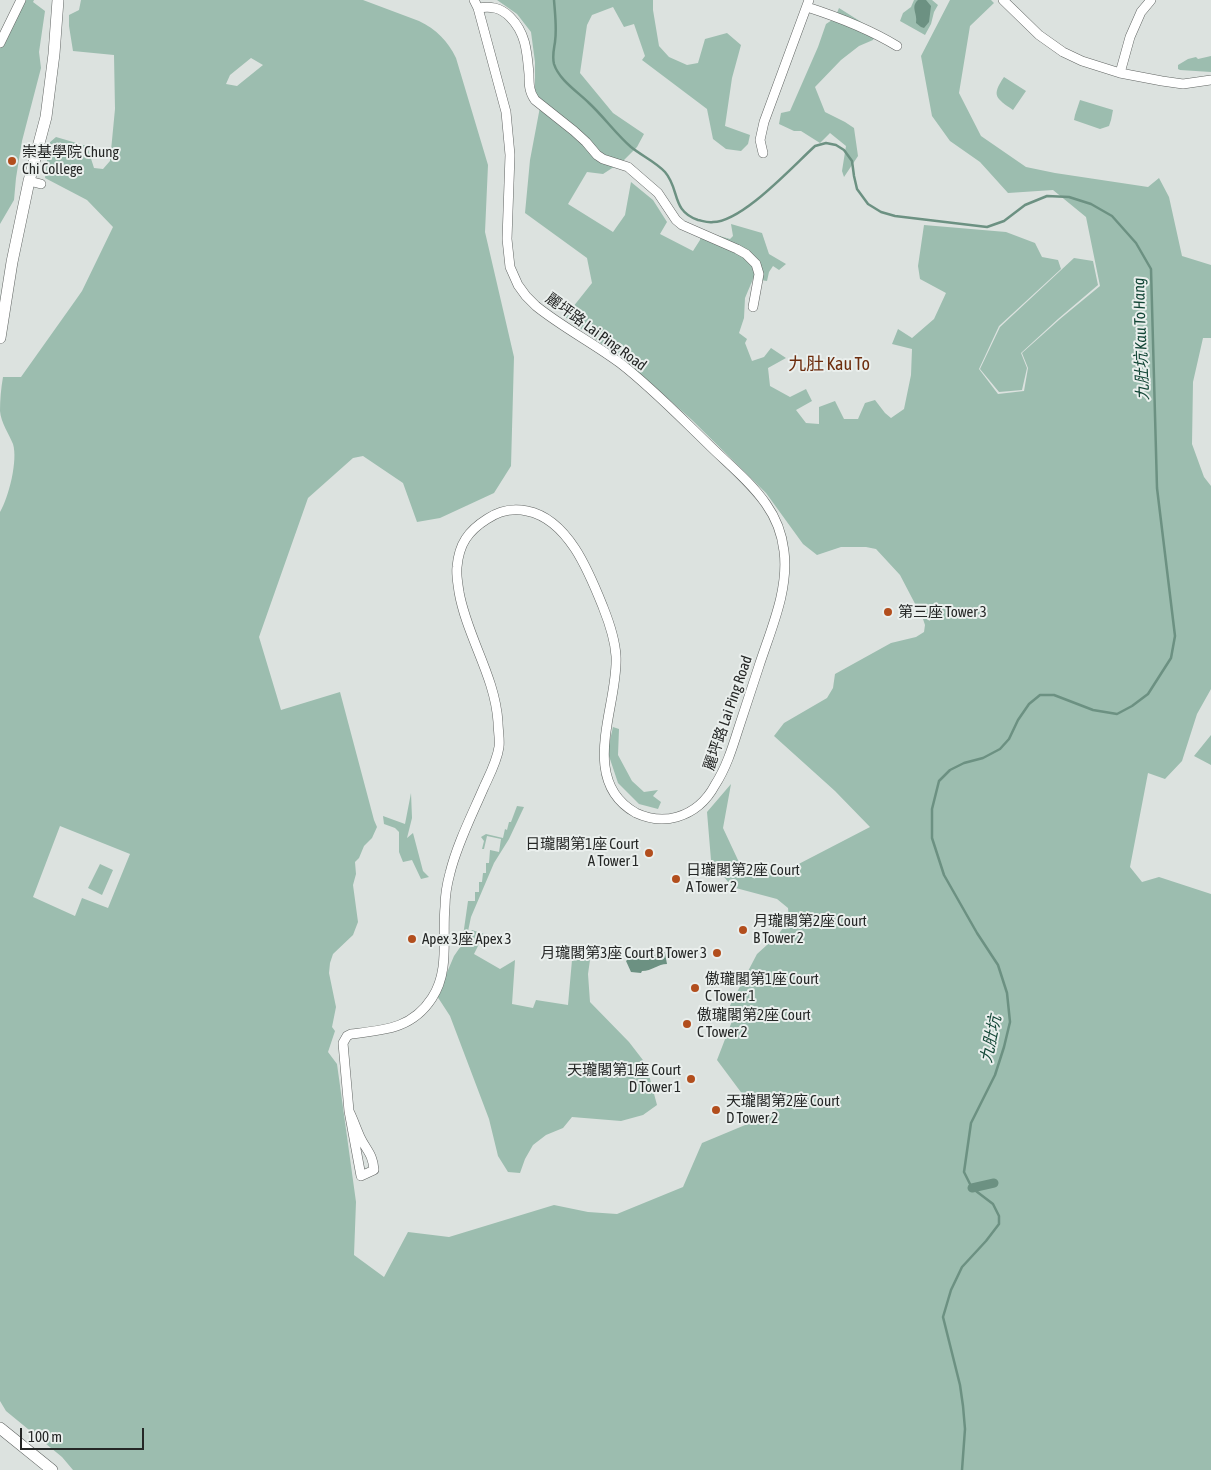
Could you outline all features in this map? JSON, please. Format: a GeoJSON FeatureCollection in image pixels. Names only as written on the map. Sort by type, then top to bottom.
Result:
{"type":"FeatureCollection","features":[{"type":"Feature","properties":{"kind":"main road"},"geometry":{"type":"LineString","coordinates":[[0,338],[12,262],[35,182],[54,54],[58,0]]}},
{"type":"Feature","properties":{"kind":"main road"},"geometry":{"type":"LineString","coordinates":[[0,1428],[52,1470]]}},
{"type":"Feature","properties":{"kind":"street"},"geometry":{"type":"LineString","coordinates":[[0,43],[21,0]]}},
{"type":"Feature","properties":{"kind":"street"},"geometry":{"type":"LineString","coordinates":[[1003,0],[1039,35],[1063,52],[1082,62],[1120,73],[1183,84],[1211,80]]}},
{"type":"Feature","properties":{"kind":"street"},"geometry":{"type":"LineString","coordinates":[[1120,73],[1141,12],[1151,0]]}},
{"type":"Feature","properties":{"kind":"street"},"geometry":{"type":"LineString","coordinates":[[476,4],[496,7],[508,14],[522,32],[527,46],[529,88],[535,100],[574,131],[597,155],[603,159],[628,167],[658,193],[676,220],[682,225],[738,249],[756,264],[759,274],[753,306]]}},
{"type":"Feature","properties":{"kind":"street","name":"麗坪路 Lai Ping Road"},"geometry":{"type":"LineString","coordinates":[[349,1111],[373,1162],[374,1170],[361,1176],[349,1111],[342,1043],[350,1034],[394,1028],[411,1020],[432,998],[440,982],[443,962],[444,906],[448,879],[454,857],[494,765],[499,748],[493,693],[464,616],[457,579],[457,565],[463,540],[493,515],[516,509],[540,514],[555,524],[570,541],[581,559],[602,605],[611,631],[616,654],[615,676],[609,704],[604,748],[605,766],[609,781],[616,795],[625,805],[639,814],[659,819],[674,818],[689,812],[703,802],[718,782],[732,748],[776,614],[784,582],[784,551],[780,531],[772,513],[754,489],[643,382],[615,360],[536,306],[515,280],[510,267],[508,251],[510,155],[506,112],[476,4]]}},
{"type":"Feature","properties":{"kind":"street"},"geometry":{"type":"LineString","coordinates":[[763,153],[760,140],[764,122],[808,4],[896,46]]}},
{"type":"Feature","properties":{"kind":"shaded area","name":"崇基學院 Chung Chi College"},"geometry":{"type":"Polygon","coordinates":[[[26,0],[34,0],[33,2],[45,11],[39,52],[41,68],[22,141],[14,200],[0,224],[0,47],[26,0]]]}},
{"type":"Feature","properties":{"kind":"shaded area"},"geometry":{"type":"Polygon","coordinates":[[[81,0],[363,0],[419,21],[441,36],[456,58],[488,165],[485,232],[514,357],[511,466],[494,493],[440,518],[417,522],[403,483],[363,456],[353,458],[308,498],[259,637],[281,710],[340,692],[377,827],[372,838],[364,846],[359,858],[355,862],[356,874],[353,885],[358,922],[353,935],[333,954],[330,963],[329,973],[336,1007],[332,1027],[335,1031],[328,1052],[337,1064],[356,1202],[354,1255],[384,1277],[408,1232],[449,1237],[554,1205],[588,1212],[617,1214],[683,1187],[702,1143],[762,1118],[778,1108],[746,1099],[717,1060],[734,1016],[724,1017],[757,954],[778,935],[789,919],[788,908],[777,899],[732,887],[711,860],[707,812],[731,784],[723,828],[744,873],[789,869],[870,827],[835,791],[774,736],[784,723],[827,698],[833,688],[835,674],[891,643],[916,637],[924,632],[925,625],[900,575],[876,549],[841,547],[817,555],[803,544],[766,493],[692,420],[629,364],[565,317],[592,283],[587,258],[525,213],[530,160],[540,107],[535,90],[535,62],[531,32],[517,14],[497,0],[653,0],[659,46],[669,57],[687,65],[698,63],[705,39],[727,33],[741,45],[732,78],[725,126],[750,135],[748,144],[741,151],[726,149],[713,139],[707,109],[642,60],[645,56],[634,24],[624,27],[613,7],[592,15],[587,25],[580,73],[613,113],[644,134],[637,147],[623,161],[603,174],[587,172],[568,204],[613,232],[625,215],[631,182],[653,200],[667,222],[660,234],[693,251],[700,240],[702,231],[730,239],[733,236],[731,224],[762,233],[769,254],[786,264],[779,270],[773,266],[767,281],[753,279],[745,298],[744,318],[739,333],[747,339],[745,343],[752,361],[764,357],[771,348],[786,358],[768,368],[770,386],[790,397],[806,389],[812,401],[796,410],[806,423],[819,424],[819,407],[835,401],[844,419],[858,419],[865,403],[875,400],[891,418],[904,409],[911,375],[912,349],[892,344],[898,329],[912,338],[934,319],[946,293],[920,279],[918,266],[924,225],[1006,232],[1035,243],[1042,257],[1058,260],[1061,269],[999,326],[979,369],[998,394],[1024,391],[1028,368],[1022,353],[1100,286],[1086,217],[1053,190],[1008,193],[980,162],[950,141],[932,116],[921,56],[950,0],[991,0],[994,3],[970,26],[959,93],[981,136],[1026,167],[1148,187],[1159,178],[1169,197],[1182,256],[1211,265],[1211,338],[1203,338],[1193,382],[1192,444],[1204,477],[1211,486],[1211,689],[1197,714],[1182,761],[1165,779],[1148,773],[1130,867],[1142,882],[1159,877],[1211,894],[1211,1470],[73,1470],[62,1457],[6,1411],[0,1401],[0,512],[9,488],[14,451],[13,444],[3,424],[0,403],[3,377],[21,377],[82,291],[113,227],[87,200],[45,178],[49,143],[56,137],[87,146],[94,168],[103,169],[110,161],[115,109],[114,55],[73,51],[69,15],[79,10],[81,0]],[[251,58],[230,75],[226,84],[237,86],[263,65],[251,58]],[[60,826],[33,897],[75,916],[82,898],[108,908],[130,854],[60,826]]]}},
{"type":"Feature","properties":{"kind":"shaded area"},"geometry":{"type":"Polygon","coordinates":[[[914,0],[932,0],[938,5],[925,35],[900,21],[903,13],[911,7],[914,0]]]}},
{"type":"Feature","properties":{"kind":"shaded area"},"geometry":{"type":"Polygon","coordinates":[[[918,0],[926,0],[931,6],[929,22],[924,28],[916,23],[914,8],[918,0]]]}},
{"type":"Feature","properties":{"kind":"shaded area"},"geometry":{"type":"Polygon","coordinates":[[[839,8],[877,32],[873,40],[859,46],[841,60],[815,87],[825,112],[854,128],[858,156],[844,177],[842,171],[846,146],[830,133],[820,143],[801,131],[794,131],[779,124],[781,113],[790,111],[826,24],[835,18],[839,8]]]}},
{"type":"Feature","properties":{"kind":"shaded area"},"geometry":{"type":"Polygon","coordinates":[[[1211,56],[1211,72],[1178,69],[1178,65],[1188,59],[1211,56]]]}},
{"type":"Feature","properties":{"kind":"shaded area"},"geometry":{"type":"Polygon","coordinates":[[[1004,77],[1026,91],[1013,110],[997,96],[998,88],[1004,77]]]}},
{"type":"Feature","properties":{"kind":"shaded area"},"geometry":{"type":"Polygon","coordinates":[[[1080,100],[1113,110],[1109,126],[1100,129],[1074,120],[1080,100]]]}},
{"type":"Feature","properties":{"kind":"shaded area"},"geometry":{"type":"Polygon","coordinates":[[[1074,258],[1093,261],[1098,285],[1021,353],[1027,368],[1022,390],[999,392],[980,369],[1000,327],[1074,258]]]}},
{"type":"Feature","properties":{"kind":"shaded area"},"geometry":{"type":"Polygon","coordinates":[[[613,727],[619,729],[618,755],[632,781],[644,792],[658,790],[653,796],[661,802],[658,809],[639,804],[618,783],[608,749],[613,727]]]}},
{"type":"Feature","properties":{"kind":"shaded area"},"geometry":{"type":"Polygon","coordinates":[[[1211,735],[1211,765],[1194,756],[1211,735]]]}},
{"type":"Feature","properties":{"kind":"shaded area"},"geometry":{"type":"Polygon","coordinates":[[[411,793],[412,818],[407,838],[413,833],[423,871],[429,877],[421,879],[412,860],[403,862],[399,852],[399,832],[395,828],[384,824],[383,816],[405,824],[411,793]]]}},
{"type":"Feature","properties":{"kind":"shaded area"},"geometry":{"type":"Polygon","coordinates":[[[517,806],[524,807],[509,839],[494,863],[471,917],[467,936],[463,936],[468,901],[475,901],[475,892],[479,892],[479,882],[482,882],[483,873],[486,873],[486,863],[489,863],[490,850],[499,852],[501,839],[487,836],[484,849],[482,849],[484,841],[481,837],[486,834],[503,838],[505,829],[507,830],[517,806]]]}},
{"type":"Feature","properties":{"kind":"shaded area"},"geometry":{"type":"Polygon","coordinates":[[[100,864],[113,870],[102,895],[88,888],[100,864]]]}},
{"type":"Feature","properties":{"kind":"shaded area"},"geometry":{"type":"Polygon","coordinates":[[[472,930],[484,934],[474,954],[500,969],[515,960],[512,1004],[533,1008],[536,1000],[568,1005],[572,960],[587,947],[590,960],[588,974],[590,1002],[629,1042],[646,1064],[657,1105],[643,1115],[621,1121],[572,1117],[563,1128],[546,1135],[533,1145],[520,1173],[508,1172],[498,1156],[489,1119],[450,1016],[437,996],[454,956],[472,930]]]}},
{"type":"Feature","properties":{"kind":"shaded area"},"geometry":{"type":"Polygon","coordinates":[[[660,947],[665,953],[667,964],[642,971],[641,973],[631,972],[626,961],[633,954],[646,960],[658,952],[655,948],[660,947]]]}},
{"type":"Feature","properties":{"kind":"waterway","name":"九肚坑 Kau To Hang"},"geometry":{"type":"LineString","coordinates":[[554,0],[556,32],[553,58],[556,70],[626,142],[665,172],[673,185],[680,205],[689,216],[707,222],[725,220],[738,213],[766,192],[815,146],[826,143],[836,145],[844,150],[852,161],[857,189],[868,204],[881,212],[895,216],[987,227],[1004,221],[1025,205],[1047,196],[1069,197],[1091,204],[1112,216],[1136,243],[1151,269],[1157,488],[1175,636],[1171,658],[1148,694],[1117,714],[1093,710],[1054,695],[1040,695],[1029,704],[1018,720],[1009,739],[1000,749],[983,758],[964,763],[950,770],[939,781],[932,809],[932,838],[944,875],[977,933],[998,965],[1007,993],[1010,1022],[995,1075],[971,1123],[964,1172],[972,1188],[993,1204],[999,1216],[999,1224],[962,1267],[951,1290],[943,1317],[960,1385],[963,1406],[965,1429],[962,1470]]}},
{"type":"Feature","properties":{"kind":"waterway"},"geometry":{"type":"LineString","coordinates":[[972,1188],[994,1183]]}},
{"type":"Feature","properties":{"kind":"place","name":"崇基學院 Chung Chi College"},"geometry":{"type":"Point","coordinates":[12,161]}},
{"type":"Feature","properties":{"kind":"place","name":"第三座 Tower 3"},"geometry":{"type":"Point","coordinates":[888,612]}},
{"type":"Feature","properties":{"kind":"place","name":"日瓏閣第1座 Court A Tower 1"},"geometry":{"type":"Point","coordinates":[649,853]}},
{"type":"Feature","properties":{"kind":"place","name":"日瓏閣第2座 Court A Tower 2"},"geometry":{"type":"Point","coordinates":[676,879]}},
{"type":"Feature","properties":{"kind":"place","name":"月瓏閣第2座 Court B Tower 2"},"geometry":{"type":"Point","coordinates":[743,930]}},
{"type":"Feature","properties":{"kind":"place","name":"Apex 3座 Apex 3"},"geometry":{"type":"Point","coordinates":[412,939]}},
{"type":"Feature","properties":{"kind":"place","name":"月瓏閣第3座 Court B Tower 3"},"geometry":{"type":"Point","coordinates":[717,953]}},
{"type":"Feature","properties":{"kind":"place","name":"傲瓏閣第1座 Court C Tower 1"},"geometry":{"type":"Point","coordinates":[695,988]}},
{"type":"Feature","properties":{"kind":"place","name":"傲瓏閣第2座 Court C Tower 2"},"geometry":{"type":"Point","coordinates":[687,1024]}},
{"type":"Feature","properties":{"kind":"place","name":"天瓏閣第1座 Court D Tower 1"},"geometry":{"type":"Point","coordinates":[691,1079]}},
{"type":"Feature","properties":{"kind":"place","name":"天瓏閣第2座 Court D Tower 2"},"geometry":{"type":"Point","coordinates":[716,1110]}},
{"type":"Feature","properties":{"kind":"district","name":"九肚 Kau To"},"geometry":{"type":"Point","coordinates":[829,364]}},
{"type":"Feature","properties":{"kind":"water label","name":"九肚坑"},"geometry":{"type":"Point","coordinates":[991,1039]}}]}
